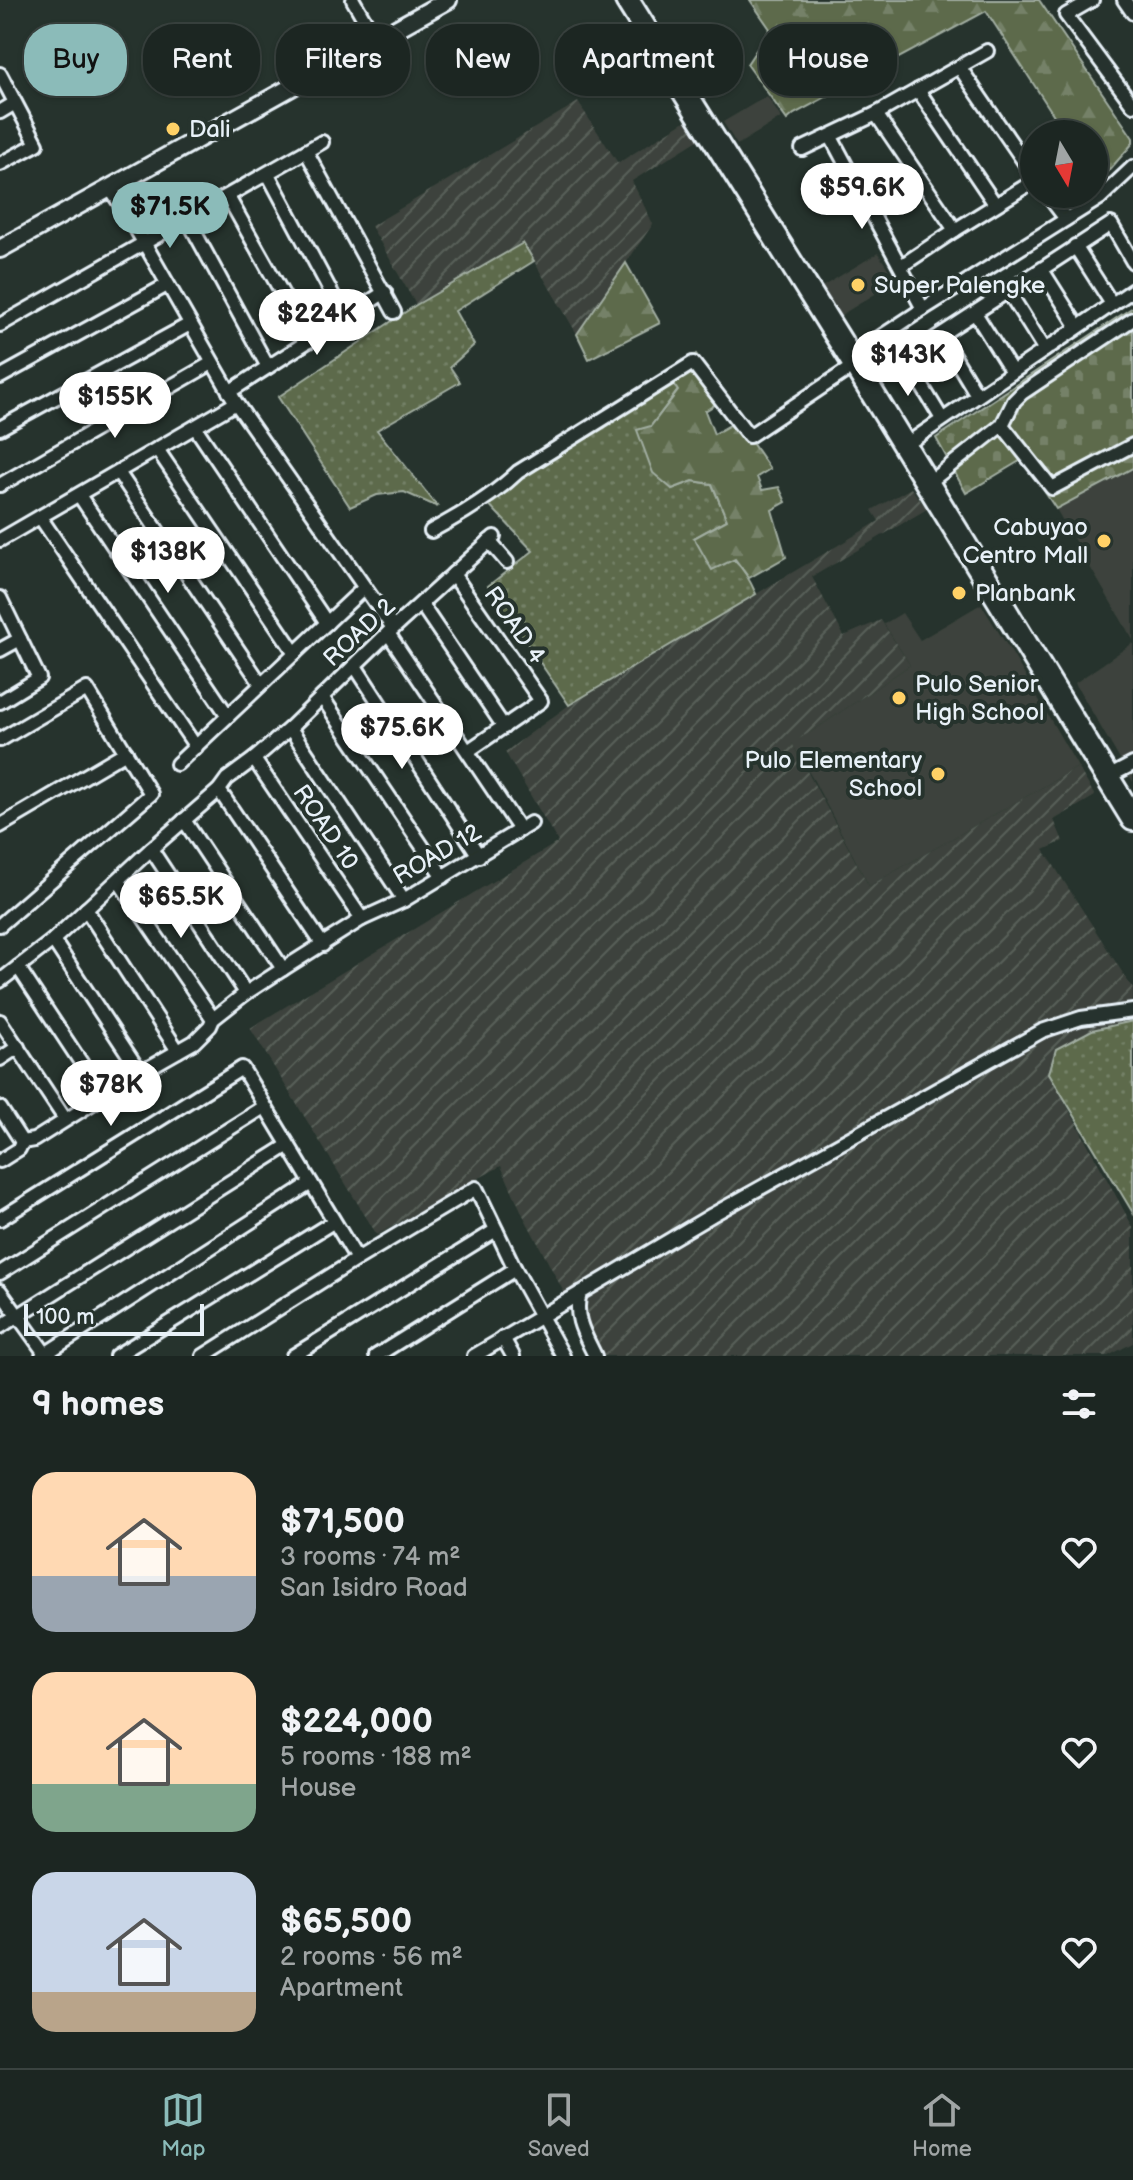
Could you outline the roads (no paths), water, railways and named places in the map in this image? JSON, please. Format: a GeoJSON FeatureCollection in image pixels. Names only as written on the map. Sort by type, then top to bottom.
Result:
{"type":"FeatureCollection","features":[{"type":"Feature","properties":{"kind":"highway"},"geometry":{"type":"LineString","coordinates":[[627,0],[1133,819]]}},
{"type":"Feature","properties":{"kind":"street"},"geometry":{"type":"LineString","coordinates":[[353,0],[367,24]]}},
{"type":"Feature","properties":{"kind":"street"},"geometry":{"type":"LineString","coordinates":[[405,24],[448,0]]}},
{"type":"Feature","properties":{"kind":"street"},"geometry":{"type":"LineString","coordinates":[[1092,0],[1066,15],[1131,99]]}},
{"type":"Feature","properties":{"kind":"street"},"geometry":{"type":"LineString","coordinates":[[1124,0],[1133,13]]}},
{"type":"Feature","properties":{"kind":"street"},"geometry":{"type":"LineString","coordinates":[[802,149],[876,114],[987,51]]}},
{"type":"Feature","properties":{"kind":"street"},"geometry":{"type":"LineString","coordinates":[[960,68],[1020,157]]}},
{"type":"Feature","properties":{"kind":"street"},"geometry":{"type":"LineString","coordinates":[[0,74],[37,144],[0,164]]}},
{"type":"Feature","properties":{"kind":"street"},"geometry":{"type":"LineString","coordinates":[[918,90],[995,204]]}},
{"type":"Feature","properties":{"kind":"street"},"geometry":{"type":"LineString","coordinates":[[0,249],[276,95]]}},
{"type":"Feature","properties":{"kind":"street"},"geometry":{"type":"LineString","coordinates":[[0,112],[15,103]]}},
{"type":"Feature","properties":{"kind":"street"},"geometry":{"type":"LineString","coordinates":[[876,114],[955,230]]}},
{"type":"Feature","properties":{"kind":"street"},"geometry":{"type":"LineString","coordinates":[[831,137],[923,309]]}},
{"type":"Feature","properties":{"kind":"street"},"geometry":{"type":"LineString","coordinates":[[0,325],[322,142]]}},
{"type":"Feature","properties":{"kind":"street"},"geometry":{"type":"LineString","coordinates":[[306,151],[394,312]]}},
{"type":"Feature","properties":{"kind":"street"},"geometry":{"type":"LineString","coordinates":[[431,531],[458,516],[518,472],[693,363],[749,436],[923,309],[1100,198],[1133,167]]}},
{"type":"Feature","properties":{"kind":"street"},"geometry":{"type":"LineString","coordinates":[[268,174],[345,318]]}},
{"type":"Feature","properties":{"kind":"street"},"geometry":{"type":"LineString","coordinates":[[109,187],[233,397],[379,610],[468,751],[504,727],[421,604]]}},
{"type":"Feature","properties":{"kind":"street"},"geometry":{"type":"LineString","coordinates":[[901,266],[1020,187]]}},
{"type":"Feature","properties":{"kind":"street"},"geometry":{"type":"LineString","coordinates":[[228,197],[309,341]]}},
{"type":"Feature","properties":{"kind":"street"},"geometry":{"type":"LineString","coordinates":[[1058,208],[1066,219]]}},
{"type":"Feature","properties":{"kind":"street"},"geometry":{"type":"LineString","coordinates":[[188,220],[268,367]]}},
{"type":"Feature","properties":{"kind":"street"},"geometry":{"type":"LineString","coordinates":[[942,419],[905,358],[1111,224],[1133,262]]}},
{"type":"Feature","properties":{"kind":"street"},"geometry":{"type":"LineString","coordinates":[[1075,246],[1112,304]]}},
{"type":"Feature","properties":{"kind":"street"},"geometry":{"type":"LineString","coordinates":[[1042,270],[1078,327]]}},
{"type":"Feature","properties":{"kind":"street"},"geometry":{"type":"LineString","coordinates":[[0,377],[167,285]]}},
{"type":"Feature","properties":{"kind":"street"},"geometry":{"type":"LineString","coordinates":[[904,446],[1133,290]]}},
{"type":"Feature","properties":{"kind":"street"},"geometry":{"type":"LineString","coordinates":[[1008,291],[1045,350]]}},
{"type":"Feature","properties":{"kind":"street"},"geometry":{"type":"LineString","coordinates":[[0,540],[195,427],[268,367],[385,292]]}},
{"type":"Feature","properties":{"kind":"street"},"geometry":{"type":"LineString","coordinates":[[975,313],[1012,372]]}},
{"type":"Feature","properties":{"kind":"street"},"geometry":{"type":"LineString","coordinates":[[927,484],[1002,425],[1014,401],[1022,393],[1133,319]]}},
{"type":"Feature","properties":{"kind":"street"},"geometry":{"type":"LineString","coordinates":[[0,428],[190,324]]}},
{"type":"Feature","properties":{"kind":"street"},"geometry":{"type":"LineString","coordinates":[[941,335],[977,395]]}},
{"type":"Feature","properties":{"kind":"street"},"geometry":{"type":"LineString","coordinates":[[0,485],[212,363]]}},
{"type":"Feature","properties":{"kind":"street"},"geometry":{"type":"LineString","coordinates":[[1002,425],[1052,488],[1133,445]]}},
{"type":"Feature","properties":{"kind":"street"},"geometry":{"type":"LineString","coordinates":[[195,427],[327,623]]}},
{"type":"Feature","properties":{"kind":"street"},"geometry":{"type":"LineString","coordinates":[[157,449],[295,653]]}},
{"type":"Feature","properties":{"kind":"street"},"geometry":{"type":"LineString","coordinates":[[118,472],[261,684]]}},
{"type":"Feature","properties":{"kind":"street"},"geometry":{"type":"LineString","coordinates":[[79,495],[228,716]]}},
{"type":"Feature","properties":{"kind":"street"},"geometry":{"type":"LineString","coordinates":[[40,517],[196,747]]}},
{"type":"Feature","properties":{"kind":"street","name":"ROAD 2"},"geometry":{"type":"LineString","coordinates":[[0,981],[53,940],[219,790],[227,779],[290,728],[492,539],[507,562]]}},
{"type":"Feature","properties":{"kind":"street","name":"ROAD 4"},"geometry":{"type":"LineString","coordinates":[[453,574],[541,701],[504,727]]}},
{"type":"Feature","properties":{"kind":"street"},"geometry":{"type":"LineString","coordinates":[[177,764],[364,588]]}},
{"type":"Feature","properties":{"kind":"street"},"geometry":{"type":"LineString","coordinates":[[0,598],[39,678],[0,702]]}},
{"type":"Feature","properties":{"kind":"street"},"geometry":{"type":"LineString","coordinates":[[0,650],[20,639]]}},
{"type":"Feature","properties":{"kind":"street"},"geometry":{"type":"LineString","coordinates":[[355,666],[479,856]]}},
{"type":"Feature","properties":{"kind":"street"},"geometry":{"type":"LineString","coordinates":[[0,740],[87,689],[151,794],[0,925]]}},
{"type":"Feature","properties":{"kind":"street"},"geometry":{"type":"LineString","coordinates":[[322,697],[443,877]]}},
{"type":"Feature","properties":{"kind":"street"},"geometry":{"type":"LineString","coordinates":[[290,728],[404,900]]}},
{"type":"Feature","properties":{"kind":"street","name":"ROAD 12"},"geometry":{"type":"LineString","coordinates":[[0,1161],[19,1149],[22,1142],[34,1140],[140,1072],[194,1042],[204,1034],[213,1019],[283,969],[362,919],[404,900],[526,826],[468,751]]}},
{"type":"Feature","properties":{"kind":"street"},"geometry":{"type":"LineString","coordinates":[[0,826],[126,752]]}},
{"type":"Feature","properties":{"kind":"street","name":"ROAD 10"},"geometry":{"type":"LineString","coordinates":[[254,759],[362,919]]}},
{"type":"Feature","properties":{"kind":"street"},"geometry":{"type":"LineString","coordinates":[[1108,777],[1133,764]]}},
{"type":"Feature","properties":{"kind":"street"},"geometry":{"type":"LineString","coordinates":[[219,790],[323,945]]}},
{"type":"Feature","properties":{"kind":"street"},"geometry":{"type":"LineString","coordinates":[[184,820],[283,969]]}},
{"type":"Feature","properties":{"kind":"street"},"geometry":{"type":"LineString","coordinates":[[151,849],[246,993]]}},
{"type":"Feature","properties":{"kind":"street"},"geometry":{"type":"LineString","coordinates":[[118,880],[213,1019]]}},
{"type":"Feature","properties":{"kind":"street"},"geometry":{"type":"LineString","coordinates":[[86,909],[178,1051]]}},
{"type":"Feature","properties":{"kind":"street"},"geometry":{"type":"LineString","coordinates":[[53,940],[140,1072]]}},
{"type":"Feature","properties":{"kind":"street"},"geometry":{"type":"LineString","coordinates":[[18,967],[103,1096]]}},
{"type":"Feature","properties":{"kind":"street"},"geometry":{"type":"LineString","coordinates":[[474,1356],[811,1159],[1042,1031],[1081,1018],[1133,1011]]}},
{"type":"Feature","properties":{"kind":"street"},"geometry":{"type":"LineString","coordinates":[[0,1021],[65,1119]]}},
{"type":"Feature","properties":{"kind":"street"},"geometry":{"type":"LineString","coordinates":[[0,1059],[18,1047]]}},
{"type":"Feature","properties":{"kind":"street"},"geometry":{"type":"LineString","coordinates":[[0,1219],[242,1068],[357,1259]]}},
{"type":"Feature","properties":{"kind":"street"},"geometry":{"type":"LineString","coordinates":[[0,1273],[264,1107]]}},
{"type":"Feature","properties":{"kind":"street"},"geometry":{"type":"LineString","coordinates":[[0,1108],[22,1142]]}},
{"type":"Feature","properties":{"kind":"street"},"geometry":{"type":"LineString","coordinates":[[0,1327],[287,1146]]}},
{"type":"Feature","properties":{"kind":"street"},"geometry":{"type":"LineString","coordinates":[[0,1291],[45,1355],[311,1183]]}},
{"type":"Feature","properties":{"kind":"street"},"geometry":{"type":"LineString","coordinates":[[203,1356],[476,1188],[515,1269],[563,1356]]}},
{"type":"Feature","properties":{"kind":"street"},"geometry":{"type":"LineString","coordinates":[[116,1356],[333,1222]]}},
{"type":"Feature","properties":{"kind":"street"},"geometry":{"type":"LineString","coordinates":[[293,1356],[496,1230]]}},
{"type":"Feature","properties":{"kind":"street"},"geometry":{"type":"LineString","coordinates":[[376,1356],[515,1269]]}},
{"type":"Feature","properties":{"kind":"street"},"geometry":{"type":"LineString","coordinates":[[580,1293],[578,1320],[595,1356]]}},
{"type":"Feature","properties":{"kind":"street"},"geometry":{"type":"LineString","coordinates":[[503,1338],[513,1356]]}},
{"type":"Feature","properties":{"kind":"place","name":"Dali"},"geometry":{"type":"Point","coordinates":[173,129]}},
{"type":"Feature","properties":{"kind":"place","name":"Super Palengke"},"geometry":{"type":"Point","coordinates":[858,285]}},
{"type":"Feature","properties":{"kind":"place","name":"Cabuyao Centro Mall"},"geometry":{"type":"Point","coordinates":[1104,541]}},
{"type":"Feature","properties":{"kind":"place","name":"Planbank"},"geometry":{"type":"Point","coordinates":[959,593]}},
{"type":"Feature","properties":{"kind":"place","name":"Pulo Senior High School"},"geometry":{"type":"Point","coordinates":[899,698]}},
{"type":"Feature","properties":{"kind":"place","name":"Pulo Elementary School"},"geometry":{"type":"Point","coordinates":[938,774]}}]}
